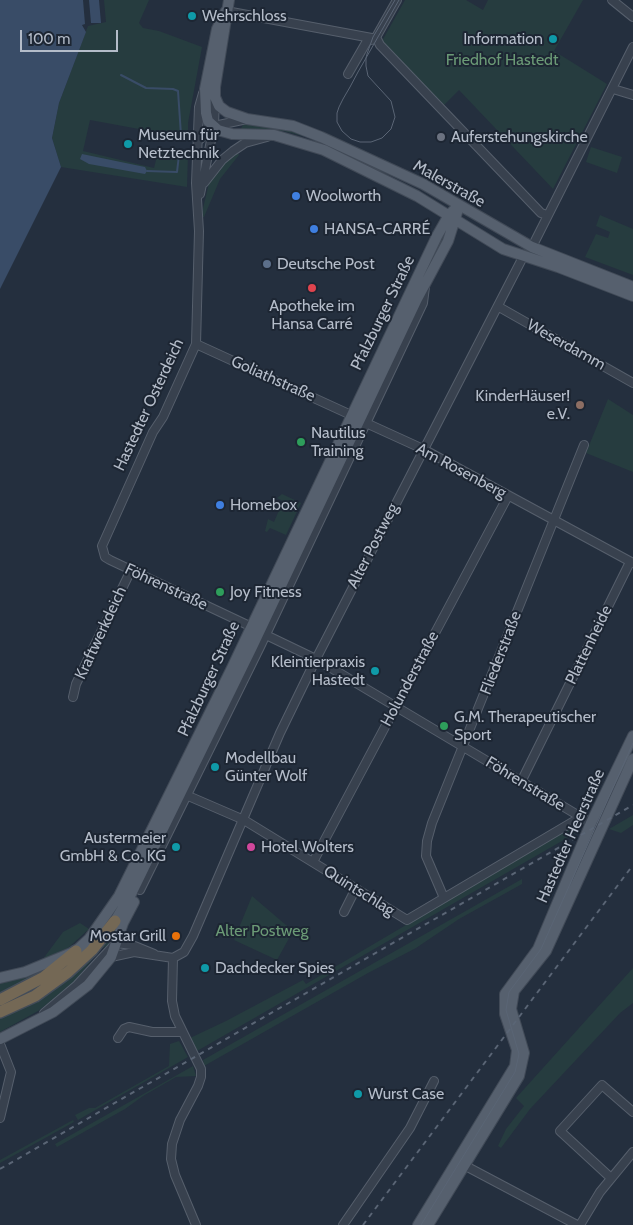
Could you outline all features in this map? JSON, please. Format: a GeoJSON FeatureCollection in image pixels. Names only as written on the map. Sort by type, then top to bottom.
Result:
{"type":"FeatureCollection","features":[{"type":"Feature","properties":{"kind":"highway"},"geometry":{"type":"LineString","coordinates":[[0,1012],[35,996],[68,972],[92,950],[115,921]]}},
{"type":"Feature","properties":{"kind":"highway"},"geometry":{"type":"LineString","coordinates":[[0,1000],[44,977],[76,952]]}},
{"type":"Feature","properties":{"kind":"main road","name":"Hastedter Osterdeich"},"geometry":{"type":"LineString","coordinates":[[215,97],[229,0]]}},
{"type":"Feature","properties":{"kind":"main road","name":"Hastedter Osterdeich"},"geometry":{"type":"LineString","coordinates":[[205,88],[217,29],[226,11]]}},
{"type":"Feature","properties":{"kind":"main road"},"geometry":{"type":"LineString","coordinates":[[205,88],[206,113],[208,120],[214,126]]}},
{"type":"Feature","properties":{"kind":"main road","name":"Malerstraße"},"geometry":{"type":"LineString","coordinates":[[215,97],[219,106],[243,120],[276,123],[313,133],[423,184],[532,247],[633,287]]}},
{"type":"Feature","properties":{"kind":"main road","name":"Malerstraße"},"geometry":{"type":"LineString","coordinates":[[214,126],[225,133],[274,135],[324,150],[452,217],[496,246],[523,257],[558,267],[633,296]]}},
{"type":"Feature","properties":{"kind":"main road","name":"Pfalzburger Straße"},"geometry":{"type":"LineString","coordinates":[[76,952],[103,920],[125,886],[259,631],[351,415],[459,205]]}},
{"type":"Feature","properties":{"kind":"main road","name":"Pfalzburger Straße"},"geometry":{"type":"LineString","coordinates":[[0,1039],[69,1001],[88,985],[111,957],[136,892],[142,870],[259,631],[416,301],[426,286],[448,242],[452,217]]}},
{"type":"Feature","properties":{"kind":"main road"},"geometry":{"type":"LineString","coordinates":[[448,242],[454,236],[472,231]]}},
{"type":"Feature","properties":{"kind":"main road","name":"Hastedter Heerstraße"},"geometry":{"type":"LineString","coordinates":[[542,950],[591,823],[633,736]]}},
{"type":"Feature","properties":{"kind":"main road","name":"Hastedter Heerstraße"},"geometry":{"type":"LineString","coordinates":[[542,950],[633,759]]}},
{"type":"Feature","properties":{"kind":"main road"},"geometry":{"type":"LineString","coordinates":[[601,803],[600,814],[607,815]]}},
{"type":"Feature","properties":{"kind":"main road"},"geometry":{"type":"LineString","coordinates":[[115,921],[136,892]]}},
{"type":"Feature","properties":{"kind":"main road"},"geometry":{"type":"LineString","coordinates":[[428,1225],[515,1066],[517,1050],[505,1014],[505,994],[542,950]]}},
{"type":"Feature","properties":{"kind":"main road"},"geometry":{"type":"LineString","coordinates":[[0,978],[32,969],[76,952]]}},
{"type":"Feature","properties":{"kind":"main road"},"geometry":{"type":"LineString","coordinates":[[418,1225],[461,1164]]}},
{"type":"Feature","properties":{"kind":"street"},"geometry":{"type":"LineString","coordinates":[[348,74],[367,41],[375,38],[397,0]]}},
{"type":"Feature","properties":{"kind":"street"},"geometry":{"type":"LineString","coordinates":[[612,0],[633,17]]}},
{"type":"Feature","properties":{"kind":"street"},"geometry":{"type":"LineString","coordinates":[[226,11],[375,38],[539,212],[547,215]]}},
{"type":"Feature","properties":{"kind":"street"},"geometry":{"type":"LineString","coordinates":[[532,247],[633,47]]}},
{"type":"Feature","properties":{"kind":"street","name":"Hastedter Osterdeich"},"geometry":{"type":"LineString","coordinates":[[103,552],[104,540],[196,344],[198,206],[196,183],[199,107],[205,88]]}},
{"type":"Feature","properties":{"kind":"street"},"geometry":{"type":"LineString","coordinates":[[612,88],[633,95]]}},
{"type":"Feature","properties":{"kind":"street","name":"Hastedter Osterdeich"},"geometry":{"type":"LineString","coordinates":[[198,206],[214,126],[215,97]]}},
{"type":"Feature","properties":{"kind":"street"},"geometry":{"type":"LineString","coordinates":[[236,134],[243,120]]}},
{"type":"Feature","properties":{"kind":"street","name":"Malerstraße"},"geometry":{"type":"LineString","coordinates":[[214,126],[243,120]]}},
{"type":"Feature","properties":{"kind":"street"},"geometry":{"type":"LineString","coordinates":[[198,141],[214,126]]}},
{"type":"Feature","properties":{"kind":"street","name":"Malerstraße"},"geometry":{"type":"LineString","coordinates":[[236,134],[238,140],[245,143]]}},
{"type":"Feature","properties":{"kind":"street"},"geometry":{"type":"LineString","coordinates":[[202,184],[222,160],[245,143],[274,135]]}},
{"type":"Feature","properties":{"kind":"street","name":"Alter Postweg"},"geometry":{"type":"LineString","coordinates":[[173,958],[184,952],[193,936],[280,733],[423,449],[499,307],[523,257]]}},
{"type":"Feature","properties":{"kind":"street","name":"Pfalzburger Straße"},"geometry":{"type":"LineString","coordinates":[[136,892],[186,795],[259,631],[366,423],[423,303],[426,286]]}},
{"type":"Feature","properties":{"kind":"street","name":"Weserdamm"},"geometry":{"type":"LineString","coordinates":[[499,307],[633,383]]}},
{"type":"Feature","properties":{"kind":"street","name":"Goliathstraße"},"geometry":{"type":"LineString","coordinates":[[196,344],[351,415]]}},
{"type":"Feature","properties":{"kind":"street","name":"Am Rosenberg"},"geometry":{"type":"LineString","coordinates":[[366,423],[423,449],[508,496],[545,514],[553,521],[631,563]]}},
{"type":"Feature","properties":{"kind":"street"},"geometry":{"type":"LineString","coordinates":[[553,521],[584,445]]}},
{"type":"Feature","properties":{"kind":"street","name":"Holunderstraße"},"geometry":{"type":"LineString","coordinates":[[313,862],[508,496]]}},
{"type":"Feature","properties":{"kind":"street","name":"Fliederstraße"},"geometry":{"type":"LineString","coordinates":[[444,898],[426,856],[427,841],[432,823],[464,748],[553,521]]}},
{"type":"Feature","properties":{"kind":"street","name":"Föhrenstraße"},"geometry":{"type":"LineString","coordinates":[[103,552],[110,560],[316,659],[601,829]]}},
{"type":"Feature","properties":{"kind":"street","name":"Plattenheide"},"geometry":{"type":"LineString","coordinates":[[521,782],[631,563]]}},
{"type":"Feature","properties":{"kind":"street","name":"Kraftwerkdeich"},"geometry":{"type":"LineString","coordinates":[[73,697],[76,684],[131,570]]}},
{"type":"Feature","properties":{"kind":"street","name":"Quintschlag"},"geometry":{"type":"LineString","coordinates":[[186,795],[244,820],[313,862],[354,890],[407,920],[581,817]]}},
{"type":"Feature","properties":{"kind":"street"},"geometry":{"type":"LineString","coordinates":[[344,912],[354,890]]}},
{"type":"Feature","properties":{"kind":"street"},"geometry":{"type":"LineString","coordinates":[[32,1022],[71,990],[116,943],[132,945],[154,954]]}},
{"type":"Feature","properties":{"kind":"street"},"geometry":{"type":"LineString","coordinates":[[111,957],[134,952],[173,958],[172,1001],[181,1032],[201,1069],[201,1077],[180,1120],[172,1144],[171,1159],[175,1175],[194,1216],[196,1225]]}},
{"type":"Feature","properties":{"kind":"street"},"geometry":{"type":"LineString","coordinates":[[118,1038],[124,1029],[129,1027],[152,1032],[181,1032]]}},
{"type":"Feature","properties":{"kind":"street"},"geometry":{"type":"LineString","coordinates":[[0,1044],[11,1072],[0,1118]]}},
{"type":"Feature","properties":{"kind":"street"},"geometry":{"type":"LineString","coordinates":[[342,1225],[410,1128],[434,1081]]}},
{"type":"Feature","properties":{"kind":"street"},"geometry":{"type":"LineString","coordinates":[[612,1178],[560,1131],[602,1084],[633,1112]]}},
{"type":"Feature","properties":{"kind":"street"},"geometry":{"type":"LineString","coordinates":[[461,1164],[578,1225],[600,1192],[633,1152]]}},
{"type":"Feature","properties":{"kind":"green space"},"geometry":{"type":"Polygon","coordinates":[[[104,0],[149,0],[139,23],[143,28],[159,31],[202,47],[188,123],[188,138],[90,120],[83,151],[154,168],[159,148],[188,154],[187,187],[61,167],[52,138],[59,103],[88,26],[106,22],[104,0]]]}},
{"type":"Feature","properties":{"kind":"green space","name":"Friedhof Hastedt"},"geometry":{"type":"Polygon","coordinates":[[[405,0],[466,0],[483,10],[488,0],[583,0],[554,51],[607,84],[553,189],[459,90],[444,105],[382,41],[405,0]]]}},
{"type":"Feature","properties":{"kind":"green space"},"geometry":{"type":"Polygon","coordinates":[[[250,124],[308,135],[307,137],[283,131],[240,130],[243,125],[250,124]]]}},
{"type":"Feature","properties":{"kind":"green space"},"geometry":{"type":"Polygon","coordinates":[[[591,147],[622,157],[617,173],[586,162],[591,147]]]}},
{"type":"Feature","properties":{"kind":"green space"},"geometry":{"type":"Polygon","coordinates":[[[237,152],[239,155],[220,179],[204,217],[201,217],[209,183],[221,165],[237,152]]]}},
{"type":"Feature","properties":{"kind":"green space"},"geometry":{"type":"Polygon","coordinates":[[[600,215],[633,229],[633,275],[585,257],[596,234],[608,238],[610,232],[596,226],[600,215]]]}},
{"type":"Feature","properties":{"kind":"green space"},"geometry":{"type":"Polygon","coordinates":[[[608,399],[633,415],[633,472],[586,453],[608,399]]]}},
{"type":"Feature","properties":{"kind":"green space"},"geometry":{"type":"Polygon","coordinates":[[[282,494],[301,503],[286,535],[270,528],[267,532],[265,531],[268,519],[274,522],[283,501],[277,498],[282,494]]]}},
{"type":"Feature","properties":{"kind":"green space"},"geometry":{"type":"Polygon","coordinates":[[[633,815],[633,825],[621,833],[609,829],[633,815]]]}},
{"type":"Feature","properties":{"kind":"green space"},"geometry":{"type":"Polygon","coordinates":[[[572,827],[581,830],[197,1051],[190,1038],[303,980],[306,984],[572,827]]]}},
{"type":"Feature","properties":{"kind":"green space"},"geometry":{"type":"Polygon","coordinates":[[[522,879],[522,884],[459,919],[416,948],[368,973],[204,1066],[203,1060],[522,879]]]}},
{"type":"Feature","properties":{"kind":"green space","name":"Alter Postweg"},"geometry":{"type":"Polygon","coordinates":[[[252,896],[293,931],[277,960],[234,940],[252,896]]]}},
{"type":"Feature","properties":{"kind":"green space"},"geometry":{"type":"Polygon","coordinates":[[[121,921],[110,944],[101,949],[72,984],[38,1011],[0,1032],[0,1017],[21,1008],[121,921]]]}},
{"type":"Feature","properties":{"kind":"green space"},"geometry":{"type":"Polygon","coordinates":[[[80,923],[89,929],[68,948],[43,959],[63,932],[80,923]]]}},
{"type":"Feature","properties":{"kind":"green space"},"geometry":{"type":"Polygon","coordinates":[[[51,967],[0,995],[0,981],[51,967]]]}},
{"type":"Feature","properties":{"kind":"green space"},"geometry":{"type":"Polygon","coordinates":[[[633,968],[633,1003],[620,1013],[530,1109],[501,1148],[498,1146],[506,1129],[524,1106],[516,1098],[633,968]]]}},
{"type":"Feature","properties":{"kind":"green space"},"geometry":{"type":"Polygon","coordinates":[[[179,1041],[188,1057],[78,1120],[75,1115],[89,1108],[95,1108],[169,1066],[170,1044],[179,1041]]]}},
{"type":"Feature","properties":{"kind":"green space"},"geometry":{"type":"Polygon","coordinates":[[[193,1066],[196,1076],[176,1077],[125,1109],[57,1147],[55,1144],[193,1066]]]}},
{"type":"Feature","properties":{"kind":"green space"},"geometry":{"type":"Polygon","coordinates":[[[73,1120],[74,1122],[0,1163],[0,1160],[73,1120]]]}},
{"type":"Feature","properties":{"kind":"water"},"geometry":{"type":"Polygon","coordinates":[[[0,0],[83,0],[85,24],[82,25],[86,32],[59,103],[52,138],[61,167],[0,289],[0,0]]]}},
{"type":"Feature","properties":{"kind":"water"},"geometry":{"type":"Polygon","coordinates":[[[89,0],[99,0],[101,23],[91,23],[89,0]]]}},
{"type":"Feature","properties":{"kind":"water"},"geometry":{"type":"Polygon","coordinates":[[[82,154],[145,167],[147,171],[145,174],[89,164],[80,159],[82,154]]]}},
{"type":"Feature","properties":{"kind":"waterway"},"geometry":{"type":"LineString","coordinates":[[121,75],[146,88],[173,89],[178,91],[181,135]]}},
{"type":"Feature","properties":{"kind":"waterway"},"geometry":{"type":"LineString","coordinates":[[147,171],[177,172],[179,155]]}},
{"type":"Feature","properties":{"kind":"tram line"},"geometry":{"type":"LineString","coordinates":[[395,0],[373,37],[366,58],[368,76],[391,101],[395,117],[391,129],[382,138],[371,142],[360,142],[351,139],[342,131],[337,122],[337,113],[343,99],[358,72],[366,58],[399,0]]}},
{"type":"Feature","properties":{"kind":"tram line"},"geometry":{"type":"LineString","coordinates":[[421,1225],[515,1072],[519,1054],[506,1010],[509,992],[541,949],[633,743]]}},
{"type":"Feature","properties":{"kind":"railway"},"geometry":{"type":"LineString","coordinates":[[0,1169],[633,805]]}},
{"type":"Feature","properties":{"kind":"railway"},"geometry":{"type":"LineString","coordinates":[[363,1225],[633,865]]}},
{"type":"Feature","properties":{"kind":"place","name":"Wehrschloss"},"geometry":{"type":"Point","coordinates":[192,16]}},
{"type":"Feature","properties":{"kind":"place","name":"Information"},"geometry":{"type":"Point","coordinates":[553,39]}},
{"type":"Feature","properties":{"kind":"place","name":"Auferstehungskirche"},"geometry":{"type":"Point","coordinates":[441,137]}},
{"type":"Feature","properties":{"kind":"place","name":"Museum für Netztechnik"},"geometry":{"type":"Point","coordinates":[128,144]}},
{"type":"Feature","properties":{"kind":"place","name":"Woolworth"},"geometry":{"type":"Point","coordinates":[296,196]}},
{"type":"Feature","properties":{"kind":"place","name":"HANSA-CARRÉ"},"geometry":{"type":"Point","coordinates":[314,229]}},
{"type":"Feature","properties":{"kind":"place","name":"Deutsche Post"},"geometry":{"type":"Point","coordinates":[267,264]}},
{"type":"Feature","properties":{"kind":"place","name":"Apotheke im Hansa Carré"},"geometry":{"type":"Point","coordinates":[312,288]}},
{"type":"Feature","properties":{"kind":"place","name":"KinderHäuser! e.V."},"geometry":{"type":"Point","coordinates":[580,405]}},
{"type":"Feature","properties":{"kind":"place","name":"Nautilus Training"},"geometry":{"type":"Point","coordinates":[301,442]}},
{"type":"Feature","properties":{"kind":"place","name":"Homebox"},"geometry":{"type":"Point","coordinates":[220,505]}},
{"type":"Feature","properties":{"kind":"place","name":"Joy Fitness"},"geometry":{"type":"Point","coordinates":[220,592]}},
{"type":"Feature","properties":{"kind":"place","name":"Kleintierpraxis Hastedt"},"geometry":{"type":"Point","coordinates":[375,671]}},
{"type":"Feature","properties":{"kind":"place","name":"G.M. Therapeutischer Sport"},"geometry":{"type":"Point","coordinates":[444,726]}},
{"type":"Feature","properties":{"kind":"place","name":"Modellbau Günter Wolf"},"geometry":{"type":"Point","coordinates":[215,767]}},
{"type":"Feature","properties":{"kind":"place","name":"Austermeier GmbH & Co. KG"},"geometry":{"type":"Point","coordinates":[176,847]}},
{"type":"Feature","properties":{"kind":"place","name":"Hotel Wolters"},"geometry":{"type":"Point","coordinates":[251,847]}},
{"type":"Feature","properties":{"kind":"place","name":"Mostar Grill"},"geometry":{"type":"Point","coordinates":[176,936]}},
{"type":"Feature","properties":{"kind":"place","name":"Dachdecker Spies"},"geometry":{"type":"Point","coordinates":[205,968]}},
{"type":"Feature","properties":{"kind":"place","name":"Wurst Case"},"geometry":{"type":"Point","coordinates":[358,1094]}}]}
